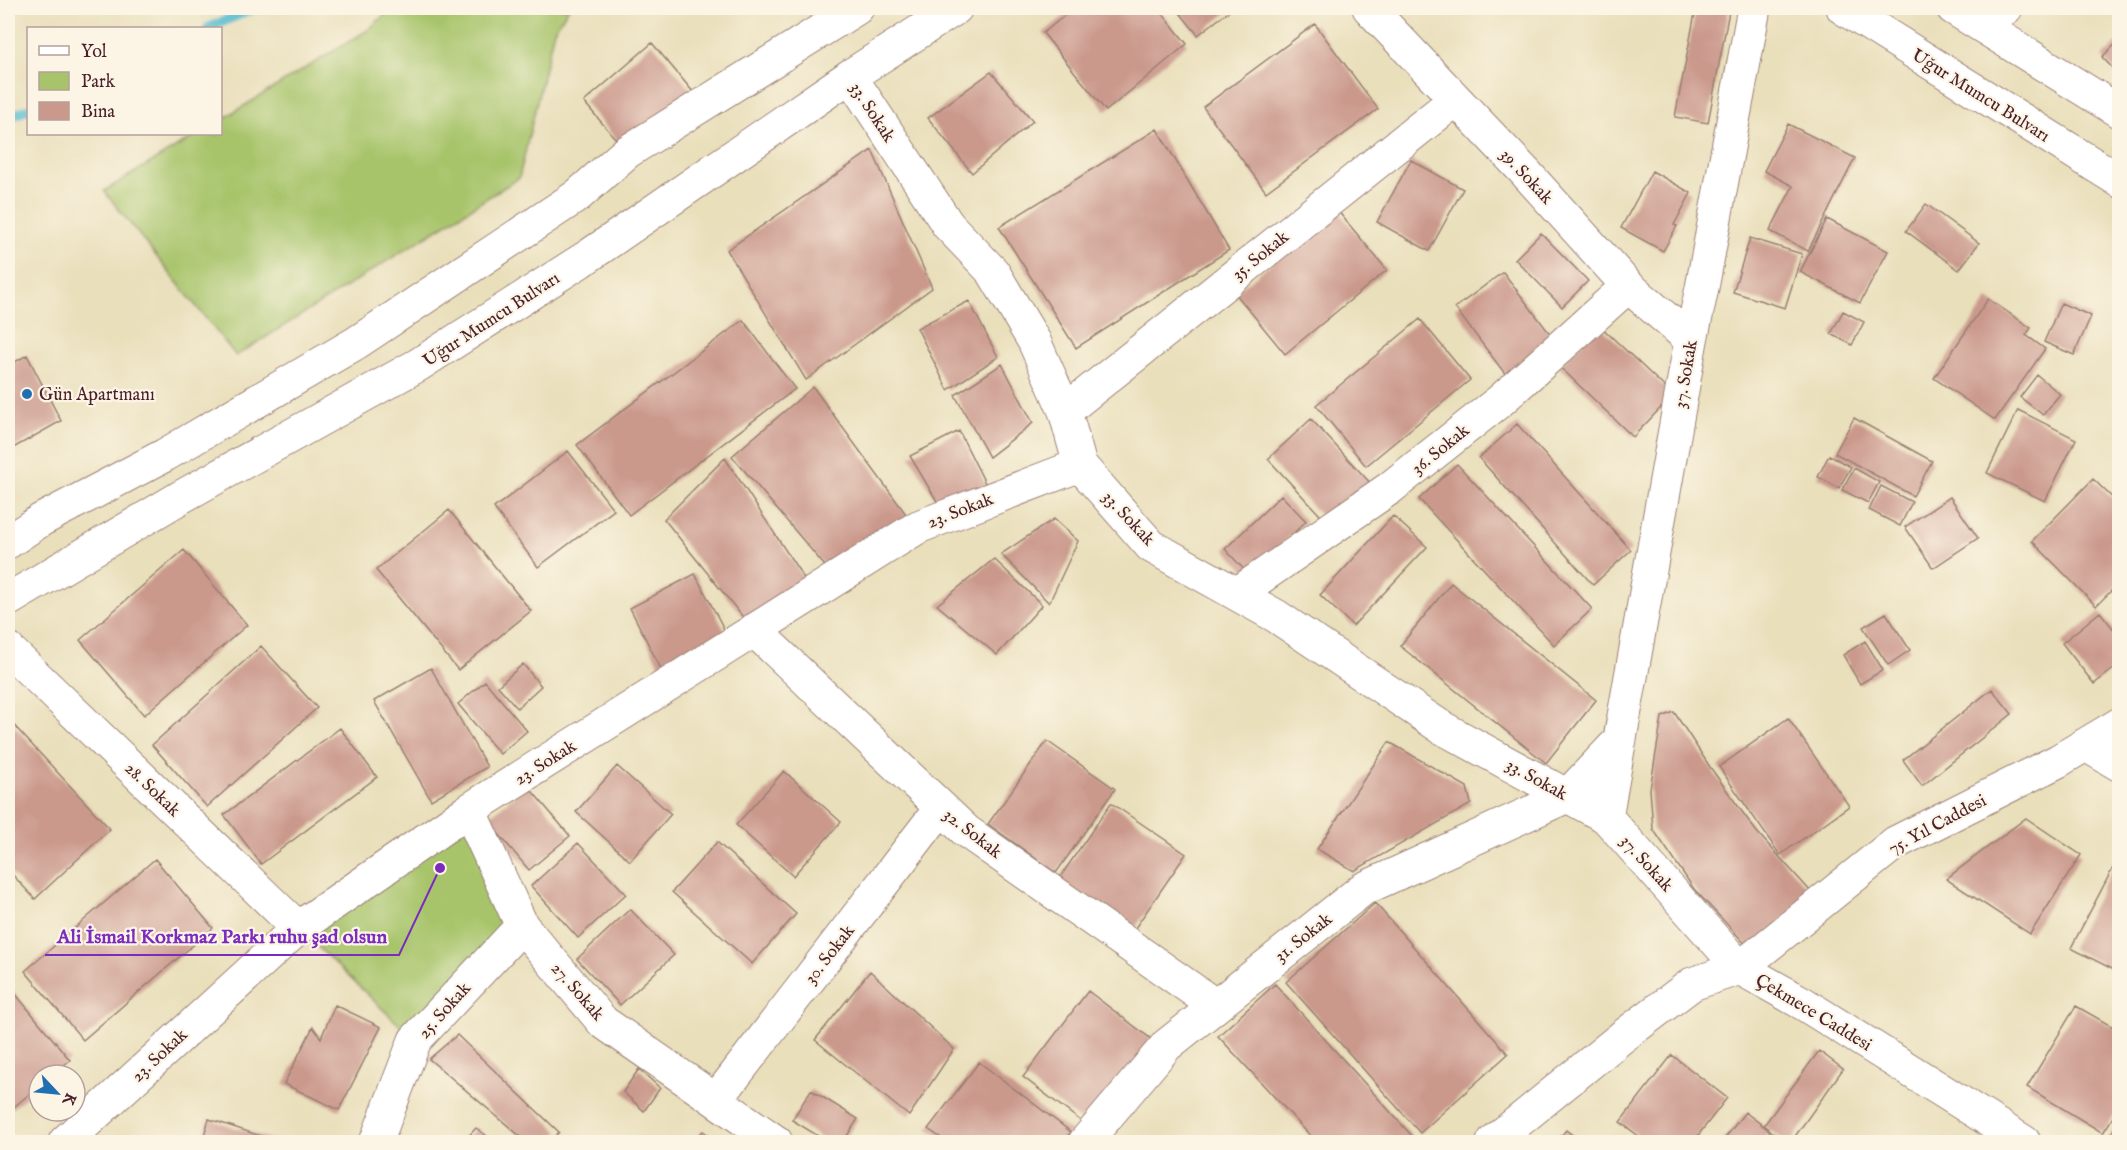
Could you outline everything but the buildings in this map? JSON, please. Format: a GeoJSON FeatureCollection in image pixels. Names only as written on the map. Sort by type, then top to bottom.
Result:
{"type":"FeatureCollection","features":[{"type":"Feature","properties":{"kind":"street"},"geometry":{"type":"LineString","coordinates":[[8,542],[41,520],[165,455],[356,343],[577,196],[627,152],[856,8]]}},
{"type":"Feature","properties":{"kind":"street","name":"Uğur Mumcu Bulvarı"},"geometry":{"type":"LineString","coordinates":[[8,600],[181,497],[418,365],[599,249],[850,76],[956,8]]}},
{"type":"Feature","properties":{"kind":"street","name":"39. Sokak"},"geometry":{"type":"LineString","coordinates":[[1369,8],[1525,172],[1628,286],[1691,340]]}},
{"type":"Feature","properties":{"kind":"street","name":"37. Sokak"},"geometry":{"type":"LineString","coordinates":[[1740,968],[1606,817],[1691,340],[1754,8]]}},
{"type":"Feature","properties":{"kind":"street","name":"Uğur Mumcu Bulvarı"},"geometry":{"type":"LineString","coordinates":[[1843,8],[2120,181]]}},
{"type":"Feature","properties":{"kind":"street"},"geometry":{"type":"LineString","coordinates":[[1953,8],[1995,17],[2120,112]]}},
{"type":"Feature","properties":{"kind":"street","name":"33. Sokak"},"geometry":{"type":"LineString","coordinates":[[850,76],[948,225],[993,272],[1034,341],[1065,411],[1080,465],[1151,546],[1276,616],[1441,727],[1606,817]]}},
{"type":"Feature","properties":{"kind":"street","name":"35. Sokak"},"geometry":{"type":"LineString","coordinates":[[1065,411],[1455,100]]}},
{"type":"Feature","properties":{"kind":"street","name":"36. Sokak"},"geometry":{"type":"LineString","coordinates":[[1238,593],[1390,488],[1501,400],[1628,286]]}},
{"type":"Feature","properties":{"kind":"street","name":"23. Sokak"},"geometry":{"type":"LineString","coordinates":[[65,1143],[298,928],[469,810],[918,527],[1080,465]]}},
{"type":"Feature","properties":{"kind":"street","name":"32. Sokak"},"geometry":{"type":"LineString","coordinates":[[754,630],[966,831],[1216,1006]]}},
{"type":"Feature","properties":{"kind":"street","name":"28. Sokak"},"geometry":{"type":"LineString","coordinates":[[8,649],[298,928]]}},
{"type":"Feature","properties":{"kind":"street","name":"75. Yıl Caddesi"},"geometry":{"type":"LineString","coordinates":[[1740,968],[1895,843],[2058,761],[2120,724]]}},
{"type":"Feature","properties":{"kind":"street"},"geometry":{"type":"LineString","coordinates":[[1567,796],[1620,740]]}},
{"type":"Feature","properties":{"kind":"street"},"geometry":{"type":"LineString","coordinates":[[2086,745],[2120,765]]}},
{"type":"Feature","properties":{"kind":"street","name":"31. Sokak"},"geometry":{"type":"LineString","coordinates":[[1085,1143],[1167,1045],[1363,889],[1567,796]]}},
{"type":"Feature","properties":{"kind":"street","name":"30. Sokak"},"geometry":{"type":"LineString","coordinates":[[716,1100],[941,808]]}},
{"type":"Feature","properties":{"kind":"street","name":"27. Sokak"},"geometry":{"type":"LineString","coordinates":[[469,810],[522,926],[603,1022],[776,1143]]}},
{"type":"Feature","properties":{"kind":"street","name":"25. Sokak"},"geometry":{"type":"LineString","coordinates":[[376,1143],[415,1040],[522,926]]}},
{"type":"Feature","properties":{"kind":"street","name":"Çekmece Caddesi"},"geometry":{"type":"LineString","coordinates":[[1493,1143],[1622,1037],[1692,984],[1740,968],[1804,1004],[2024,1143]]}},
{"type":"Feature","properties":{"kind":"green space"},"geometry":{"type":"Polygon","coordinates":[[[392,8],[569,8],[554,30],[519,178],[236,356],[104,191],[196,135],[222,135],[222,119],[368,30],[392,8]]]}},
{"type":"Feature","properties":{"kind":"green space"},"geometry":{"type":"Polygon","coordinates":[[[469,810],[522,926],[415,1040],[298,928],[469,810]]]}},
{"type":"Feature","properties":{"kind":"waterway"},"geometry":{"type":"LineString","coordinates":[[210,27],[255,8]]}},
{"type":"Feature","properties":{"kind":"waterway"},"geometry":{"type":"LineString","coordinates":[[8,118],[27,109]]}},
{"type":"Feature","properties":{"kind":"place","name":"Gün Apartmanı"},"geometry":{"type":"Point","coordinates":[27,394]}},
{"type":"Feature","properties":{"kind":"place","name":"Ali İsmail Korkmaz Parkı ruhu şad olsun"},"geometry":{"type":"Point","coordinates":[440,868]}}]}
